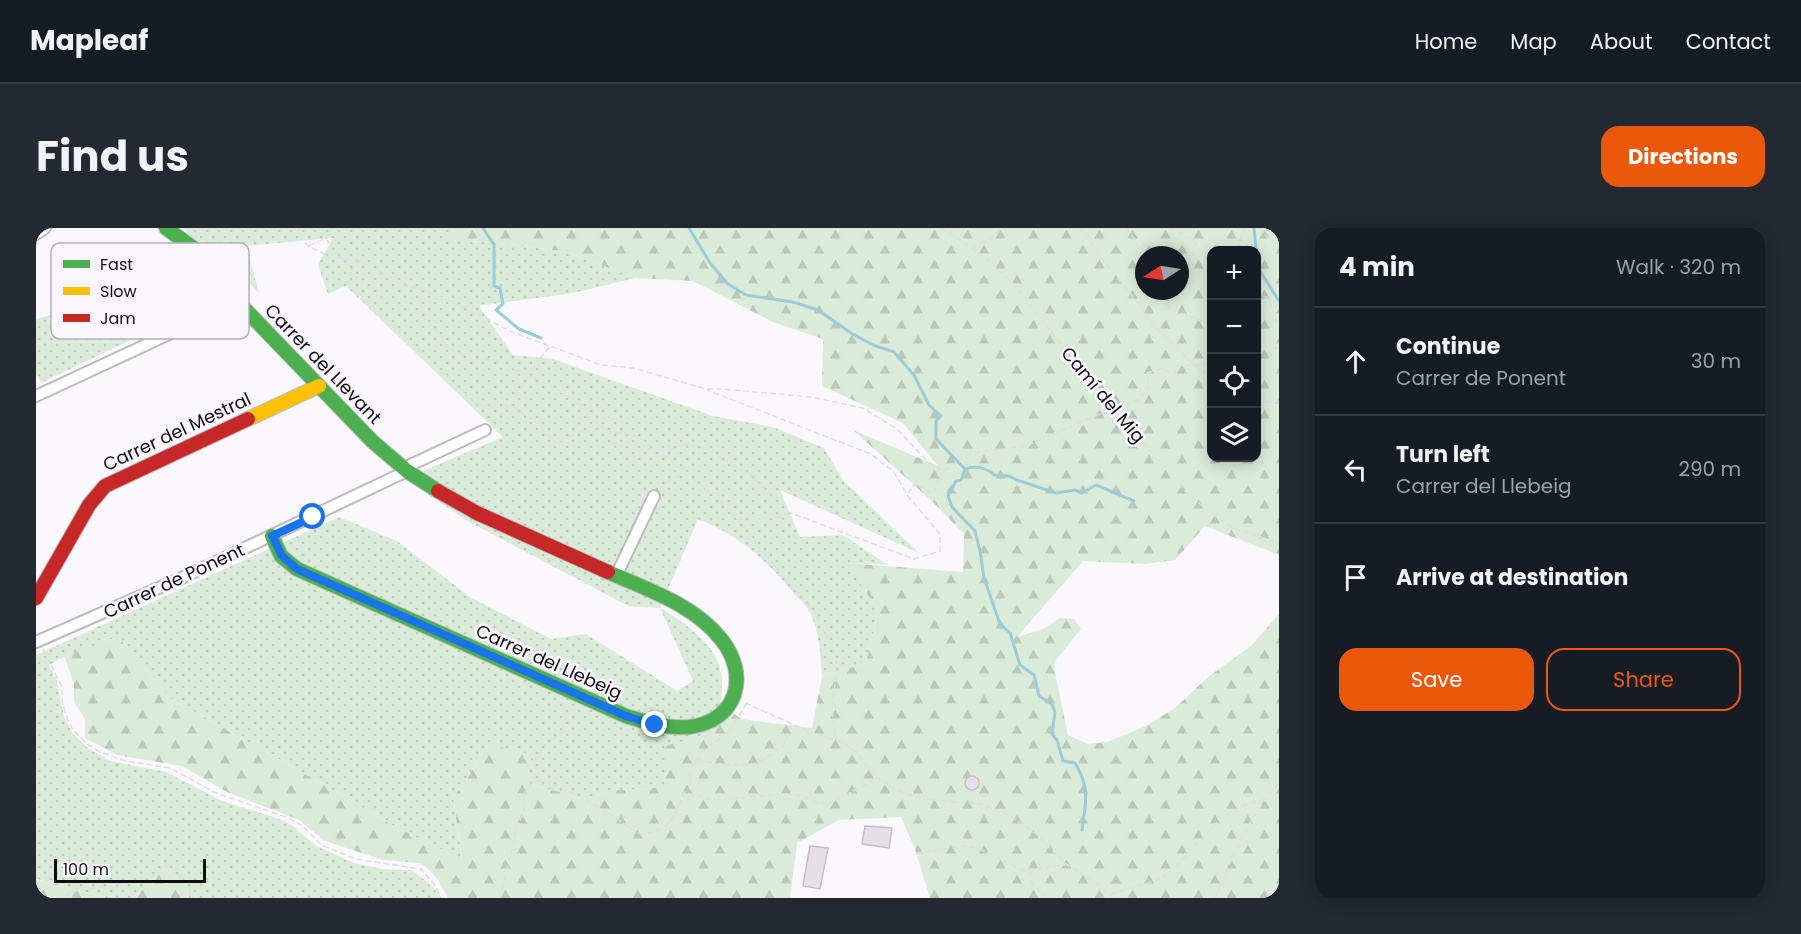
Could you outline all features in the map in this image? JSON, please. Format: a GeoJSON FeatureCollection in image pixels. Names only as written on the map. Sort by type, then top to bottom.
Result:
{"type":"FeatureCollection","features":[{"type":"Feature","properties":{"kind":"street"},"geometry":{"type":"LineString","coordinates":[[36,234],[45,228]]}},
{"type":"Feature","properties":{"kind":"street","name":"Carrer del Llevant"},"geometry":{"type":"LineString","coordinates":[[166,228],[187,243]]}},
{"type":"Feature","properties":{"kind":"street","name":"Carrer del Llevant"},"geometry":{"type":"LineString","coordinates":[[249,313],[372,441],[406,469]]}},
{"type":"Feature","properties":{"kind":"street"},"geometry":{"type":"LineString","coordinates":[[36,396],[158,339]]}},
{"type":"Feature","properties":{"kind":"street","name":"Carrer del Mestral"},"geometry":{"type":"LineString","coordinates":[[36,598],[89,505],[105,486],[319,386]]}},
{"type":"Feature","properties":{"kind":"street","name":"Carrer de Ponent"},"geometry":{"type":"LineString","coordinates":[[37,641],[118,607],[272,536],[485,430]]}},
{"type":"Feature","properties":{"kind":"street","name":"Carrer del Llebeig"},"geometry":{"type":"LineString","coordinates":[[272,536],[282,556],[297,569],[644,722],[679,726],[699,725],[715,718],[727,707],[736,691],[737,672],[734,657],[712,628],[690,610],[477,513],[438,491],[406,469]]}},
{"type":"Feature","properties":{"kind":"street"},"geometry":{"type":"LineString","coordinates":[[616,576],[654,496]]}},
{"type":"Feature","properties":{"kind":"path"},"geometry":{"type":"LineString","coordinates":[[294,228],[308,246],[333,258],[361,262],[406,286],[426,291],[512,332],[572,356],[601,365],[633,368],[706,389],[871,454],[894,472],[907,495],[940,534],[940,551],[914,559],[788,512],[780,500],[768,493],[750,474],[694,443],[658,452]]}},
{"type":"Feature","properties":{"kind":"path"},"geometry":{"type":"LineString","coordinates":[[308,246],[326,238],[332,228]]}},
{"type":"Feature","properties":{"kind":"path","name":"Camí del Mig"},"geometry":{"type":"LineString","coordinates":[[940,228],[972,247],[1026,298],[1116,412],[1185,491],[1222,522],[1279,543]]}},
{"type":"Feature","properties":{"kind":"path"},"geometry":{"type":"LineString","coordinates":[[947,233],[958,228]]}},
{"type":"Feature","properties":{"kind":"path"},"geometry":{"type":"LineString","coordinates":[[972,247],[986,241],[1003,228]]}},
{"type":"Feature","properties":{"kind":"path"},"geometry":{"type":"LineString","coordinates":[[1080,228],[1152,324],[1193,364],[1207,374]]}},
{"type":"Feature","properties":{"kind":"path"},"geometry":{"type":"LineString","coordinates":[[1126,228],[1138,246]]}},
{"type":"Feature","properties":{"kind":"path"},"geometry":{"type":"LineString","coordinates":[[1170,228],[1192,239],[1207,262]]}},
{"type":"Feature","properties":{"kind":"path"},"geometry":{"type":"LineString","coordinates":[[1238,246],[1244,228]]}},
{"type":"Feature","properties":{"kind":"path"},"geometry":{"type":"LineString","coordinates":[[1260,228],[1273,244],[1279,244]]}},
{"type":"Feature","properties":{"kind":"path"},"geometry":{"type":"LineString","coordinates":[[326,238],[332,249],[343,258],[374,294],[418,314],[435,329],[452,351],[474,359],[496,360],[557,389],[604,429],[636,436],[668,458],[714,498],[723,502],[816,614],[833,648],[837,666],[832,710],[836,740]]}},
{"type":"Feature","properties":{"kind":"path"},"geometry":{"type":"LineString","coordinates":[[352,271],[348,283],[477,405],[511,405],[536,423],[556,443],[582,431],[604,429]]}},
{"type":"Feature","properties":{"kind":"path"},"geometry":{"type":"LineString","coordinates":[[1261,295],[1269,298],[1276,321],[1279,321]]}},
{"type":"Feature","properties":{"kind":"path"},"geometry":{"type":"LineString","coordinates":[[1162,300],[1171,309],[1207,322]]}},
{"type":"Feature","properties":{"kind":"path"},"geometry":{"type":"LineString","coordinates":[[485,430],[511,405],[526,375],[551,346]]}},
{"type":"Feature","properties":{"kind":"path"},"geometry":{"type":"LineString","coordinates":[[1261,346],[1279,348]]}},
{"type":"Feature","properties":{"kind":"path"},"geometry":{"type":"LineString","coordinates":[[907,495],[915,483],[933,494],[943,471],[971,453],[1025,446],[1102,413],[1122,412],[1149,388],[1147,373],[1161,369],[1174,374],[1178,366],[1207,363]]}},
{"type":"Feature","properties":{"kind":"path"},"geometry":{"type":"LineString","coordinates":[[706,389],[811,398],[863,408],[897,429],[929,463],[943,471]]}},
{"type":"Feature","properties":{"kind":"path"},"geometry":{"type":"LineString","coordinates":[[1261,401],[1279,402]]}},
{"type":"Feature","properties":{"kind":"path"},"geometry":{"type":"LineString","coordinates":[[577,404],[607,409],[612,420],[615,445],[621,457],[631,458],[651,447]]}},
{"type":"Feature","properties":{"kind":"path"},"geometry":{"type":"LineString","coordinates":[[654,496],[667,481],[679,475],[687,476]]}},
{"type":"Feature","properties":{"kind":"path"},"geometry":{"type":"LineString","coordinates":[[739,520],[778,518],[788,512]]}},
{"type":"Feature","properties":{"kind":"path"},"geometry":{"type":"LineString","coordinates":[[37,641],[60,680],[64,711],[68,721],[87,744],[112,757],[170,768],[216,793],[289,818],[304,827],[321,845],[356,859],[421,869],[434,884],[441,898]]}},
{"type":"Feature","properties":{"kind":"path"},"geometry":{"type":"LineString","coordinates":[[500,898],[515,837],[514,828],[524,813],[525,792],[535,781],[534,761],[546,744],[560,735],[570,710],[582,696]]}},
{"type":"Feature","properties":{"kind":"path"},"geometry":{"type":"LineString","coordinates":[[693,794],[689,775],[692,766],[703,751],[729,732],[747,704],[851,748],[877,779],[901,792],[923,799],[980,804],[1008,814],[1035,833],[1066,864],[1085,875],[1111,894],[1113,898]]}},
{"type":"Feature","properties":{"kind":"path"},"geometry":{"type":"LineString","coordinates":[[698,759],[716,764],[758,763],[783,746],[792,724]]}},
{"type":"Feature","properties":{"kind":"path"},"geometry":{"type":"LineString","coordinates":[[535,781],[544,782],[576,795],[641,834],[651,833],[664,827],[674,817],[684,792],[712,800],[788,794],[802,796],[818,803],[831,803],[877,779]]}},
{"type":"Feature","properties":{"kind":"path"},"geometry":{"type":"LineString","coordinates":[[1215,898],[1245,835],[1266,799],[1279,783]]}},
{"type":"Feature","properties":{"kind":"path"},"geometry":{"type":"LineString","coordinates":[[1111,894],[1169,874],[1221,818],[1244,805],[1266,799]]}},
{"type":"Feature","properties":{"kind":"path"},"geometry":{"type":"LineString","coordinates":[[916,853],[958,847],[976,848],[1016,868],[1030,870],[1066,864]]}},
{"type":"Feature","properties":{"kind":"path"},"geometry":{"type":"LineString","coordinates":[[65,898],[70,892],[151,877],[165,866],[175,868],[189,888],[190,896],[195,898]]}},
{"type":"Feature","properties":{"kind":"path"},"geometry":{"type":"LineString","coordinates":[[1030,870],[1030,880],[1034,888],[1047,898]]}},
{"type":"Feature","properties":{"kind":"green space"},"geometry":{"type":"Polygon","coordinates":[[[183,228],[452,228],[452,240],[509,244],[567,252],[635,278],[573,293],[479,306],[513,355],[553,359],[713,416],[773,427],[824,448],[843,480],[919,553],[780,490],[800,537],[843,535],[888,565],[847,563],[878,610],[866,663],[822,676],[816,627],[805,606],[774,571],[751,550],[726,533],[698,519],[660,608],[628,606],[471,523],[418,488],[425,470],[503,437],[346,286],[328,294],[318,265],[333,238],[249,246],[249,243],[197,243],[183,228]]]}},
{"type":"Feature","properties":{"kind":"green space"},"geometry":{"type":"Polygon","coordinates":[[[452,228],[1279,228],[1279,555],[1205,526],[1175,560],[1145,564],[1083,561],[1017,637],[1043,629],[1060,618],[1074,619],[1081,629],[1056,660],[1054,668],[1068,735],[1088,744],[1107,742],[1144,727],[1175,708],[1208,677],[1251,646],[1279,614],[1279,898],[930,898],[915,849],[901,817],[839,820],[797,843],[790,898],[448,898],[437,879],[419,863],[383,860],[325,841],[299,820],[227,792],[182,766],[117,755],[85,738],[85,719],[74,702],[74,684],[64,656],[118,637],[170,698],[392,825],[462,859],[453,797],[464,784],[487,744],[532,755],[527,783],[585,799],[618,790],[665,787],[665,746],[713,732],[721,704],[741,719],[812,728],[822,676],[866,663],[878,610],[846,563],[963,572],[964,534],[936,505],[853,430],[938,466],[903,423],[822,386],[823,339],[773,322],[693,281],[635,278],[567,252],[509,244],[452,240],[452,228]]]}},
{"type":"Feature","properties":{"kind":"green space"},"geometry":{"type":"Polygon","coordinates":[[[249,257],[259,293],[249,284],[249,257]]]}},
{"type":"Feature","properties":{"kind":"green space"},"geometry":{"type":"Polygon","coordinates":[[[51,315],[51,339],[133,339],[41,383],[36,374],[36,319],[51,315]]]}},
{"type":"Feature","properties":{"kind":"green space"},"geometry":{"type":"Polygon","coordinates":[[[339,517],[397,541],[470,597],[551,639],[586,634],[677,691],[693,681],[660,608],[685,624],[701,638],[718,662],[722,688],[714,732],[666,746],[665,787],[618,790],[585,799],[527,783],[487,744],[464,784],[453,797],[462,860],[392,825],[170,698],[118,637],[65,656],[49,665],[56,678],[64,717],[73,734],[88,748],[110,761],[166,772],[222,801],[279,819],[293,826],[316,846],[354,863],[382,869],[411,870],[426,881],[440,895],[440,898],[189,898],[187,886],[164,869],[133,898],[112,898],[46,883],[36,878],[36,655],[339,517]]]}},
{"type":"Feature","properties":{"kind":"green space"},"geometry":{"type":"Polygon","coordinates":[[[164,869],[187,886],[189,898],[133,898],[164,869]]]}},
{"type":"Feature","properties":{"kind":"green space"},"geometry":{"type":"Polygon","coordinates":[[[36,879],[46,883],[112,898],[36,898],[36,879]]]}},
{"type":"Feature","properties":{"kind":"building"},"geometry":{"type":"Polygon","coordinates":[[[969,776],[975,776],[979,783],[975,790],[969,790],[965,786],[965,780],[969,776]]]}},
{"type":"Feature","properties":{"kind":"building"},"geometry":{"type":"Polygon","coordinates":[[[865,826],[892,828],[889,848],[862,844],[865,826]]]}},
{"type":"Feature","properties":{"kind":"building"},"geometry":{"type":"Polygon","coordinates":[[[810,846],[828,848],[820,889],[803,886],[810,846]]]}},
{"type":"Feature","properties":{"kind":"waterway"},"geometry":{"type":"LineString","coordinates":[[483,228],[494,245],[494,286],[500,288],[503,304],[496,310],[519,329],[541,338]]}},
{"type":"Feature","properties":{"kind":"waterway"},"geometry":{"type":"LineString","coordinates":[[689,228],[710,263],[728,284],[746,295],[793,302],[818,310],[851,333],[873,345],[894,352],[914,375],[929,405],[941,416],[936,421],[936,439],[965,469],[961,480],[956,481],[948,496],[952,507],[975,531],[984,578],[1000,624],[1010,633],[1020,665],[1034,675],[1039,696],[1052,704],[1055,713],[1052,734],[1057,740],[1063,761],[1075,763],[1080,772],[1086,796],[1082,830]]}},
{"type":"Feature","properties":{"kind":"waterway"},"geometry":{"type":"LineString","coordinates":[[1254,228],[1258,268],[1279,301]]}},
{"type":"Feature","properties":{"kind":"waterway"},"geometry":{"type":"LineString","coordinates":[[966,469],[981,468],[994,475],[1009,476],[1056,493],[1075,490],[1082,493],[1096,485],[1134,501]]}},
{"type":"Feature","properties":{"kind":"traffic: fast"},"geometry":{"type":"LineString","coordinates":[[166,228],[187,243]]}},
{"type":"Feature","properties":{"kind":"traffic: fast"},"geometry":{"type":"LineString","coordinates":[[249,313],[372,441],[407,471],[438,491]]}},
{"type":"Feature","properties":{"kind":"traffic: fast"},"geometry":{"type":"LineString","coordinates":[[272,536],[281,556],[297,569],[626,716],[673,727],[689,727],[706,723],[719,716],[728,706],[737,681],[730,653],[721,639],[697,616],[683,607],[608,572]]}},
{"type":"Feature","properties":{"kind":"traffic: slow"},"geometry":{"type":"LineString","coordinates":[[248,419],[319,386]]}},
{"type":"Feature","properties":{"kind":"traffic: jam"},"geometry":{"type":"LineString","coordinates":[[36,598],[89,505],[105,486],[248,419]]}},
{"type":"Feature","properties":{"kind":"traffic: jam"},"geometry":{"type":"LineString","coordinates":[[438,491],[477,513],[608,572]]}},
{"type":"Feature","properties":{"kind":"route"},"geometry":{"type":"LineString","coordinates":[[313,517],[272,536],[282,556],[297,569],[626,716],[655,725]]}}]}
